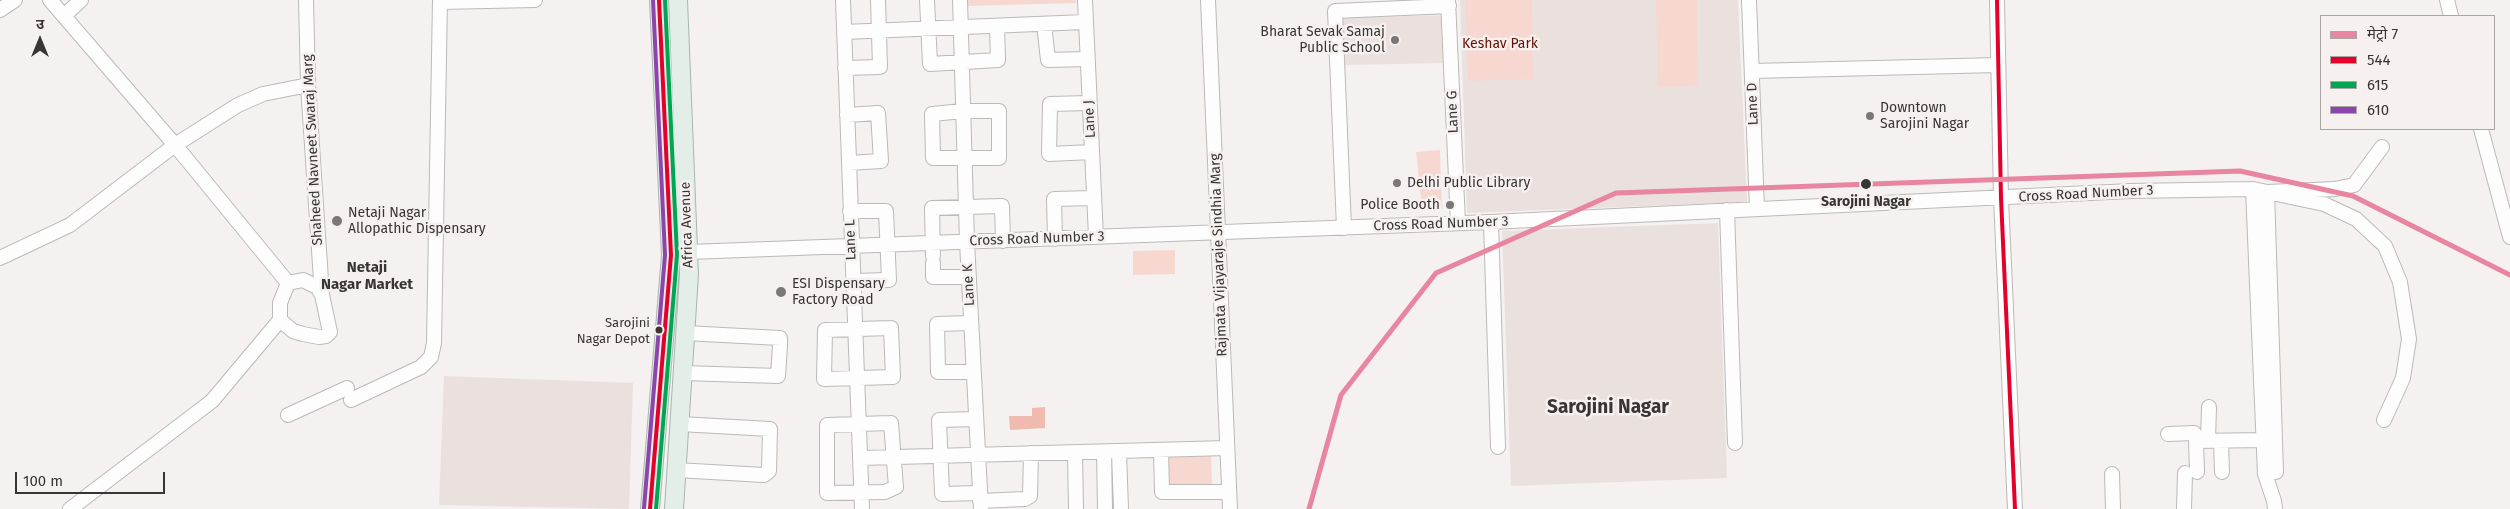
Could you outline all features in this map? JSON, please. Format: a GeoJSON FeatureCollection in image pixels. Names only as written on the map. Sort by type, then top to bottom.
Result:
{"type":"FeatureCollection","features":[{"type":"Feature","properties":{"kind":"main road","name":"Africa Avenue"},"geometry":{"type":"LineString","coordinates":[[650,509],[671,256],[659,0]]}},
{"type":"Feature","properties":{"kind":"main road","name":"Africa Avenue"},"geometry":{"type":"LineString","coordinates":[[674,509],[686,334],[689,252],[678,0]]}},
{"type":"Feature","properties":{"kind":"street"},"geometry":{"type":"LineString","coordinates":[[0,10],[15,0]]}},
{"type":"Feature","properties":{"kind":"street"},"geometry":{"type":"LineString","coordinates":[[50,0],[175,145],[288,283]]}},
{"type":"Feature","properties":{"kind":"street"},"geometry":{"type":"LineString","coordinates":[[64,16],[81,0]]}},
{"type":"Feature","properties":{"kind":"street","name":"Shaheed Navneet Swaraj Marg"},"geometry":{"type":"LineString","coordinates":[[280,320],[293,331],[302,334],[326,336],[330,332],[322,295],[308,85],[306,0]]}},
{"type":"Feature","properties":{"kind":"street"},"geometry":{"type":"LineString","coordinates":[[288,415],[421,367],[431,357],[434,343],[440,1],[535,0]]}},
{"type":"Feature","properties":{"kind":"street","name":"Lane L"},"geometry":{"type":"LineString","coordinates":[[843,0],[862,509]]}},
{"type":"Feature","properties":{"kind":"street"},"geometry":{"type":"LineString","coordinates":[[845,68],[880,67],[878,0]]}},
{"type":"Feature","properties":{"kind":"street"},"geometry":{"type":"LineString","coordinates":[[927,0],[930,64],[998,60],[997,26]]}},
{"type":"Feature","properties":{"kind":"street","name":"Lane K"},"geometry":{"type":"LineString","coordinates":[[960,0],[967,242],[980,501]]}},
{"type":"Feature","properties":{"kind":"street","name":"Lane J"},"geometry":{"type":"LineString","coordinates":[[1084,0],[1096,237]]}},
{"type":"Feature","properties":{"kind":"street","name":"Rajmata Vijayaraje Sindhia Marg"},"geometry":{"type":"LineString","coordinates":[[1208,0],[1230,509]]}},
{"type":"Feature","properties":{"kind":"street","name":"Lane D"},"geometry":{"type":"LineString","coordinates":[[1749,0],[1756,209]]}},
{"type":"Feature","properties":{"kind":"street"},"geometry":{"type":"LineString","coordinates":[[2447,0],[2451,15]]}},
{"type":"Feature","properties":{"kind":"street"},"geometry":{"type":"LineString","coordinates":[[1999,1],[2000,198],[2015,509]]}},
{"type":"Feature","properties":{"kind":"street"},"geometry":{"type":"LineString","coordinates":[[1344,228],[1335,5],[1449,3]]}},
{"type":"Feature","properties":{"kind":"street","name":"Lane G"},"geometry":{"type":"LineString","coordinates":[[1449,3],[1458,223]]}},
{"type":"Feature","properties":{"kind":"street"},"geometry":{"type":"LineString","coordinates":[[844,32],[1085,22]]}},
{"type":"Feature","properties":{"kind":"street"},"geometry":{"type":"LineString","coordinates":[[1044,24],[1048,60],[1087,58]]}},
{"type":"Feature","properties":{"kind":"street"},"geometry":{"type":"LineString","coordinates":[[1752,71],[1998,65]]}},
{"type":"Feature","properties":{"kind":"street"},"geometry":{"type":"LineString","coordinates":[[0,258],[70,225],[175,145],[251,98],[308,85]]}},
{"type":"Feature","properties":{"kind":"street"},"geometry":{"type":"LineString","coordinates":[[1089,102],[1050,104],[1049,154],[1092,152]]}},
{"type":"Feature","properties":{"kind":"street"},"geometry":{"type":"LineString","coordinates":[[963,111],[998,111],[999,158],[933,158],[932,114],[963,111]]}},
{"type":"Feature","properties":{"kind":"street"},"geometry":{"type":"LineString","coordinates":[[847,116],[878,113],[881,161],[849,163]]}},
{"type":"Feature","properties":{"kind":"street"},"geometry":{"type":"LineString","coordinates":[[2481,130],[2510,237]]}},
{"type":"Feature","properties":{"kind":"street"},"geometry":{"type":"LineString","coordinates":[[2260,190],[2334,189],[2354,184],[2382,146]]}},
{"type":"Feature","properties":{"kind":"street"},"geometry":{"type":"LineString","coordinates":[[2260,190],[2324,204],[2356,219],[2384,246],[2400,282],[2409,339],[2403,378],[2384,420]]}},
{"type":"Feature","properties":{"kind":"street"},"geometry":{"type":"LineString","coordinates":[[2260,190],[2263,440],[2271,473]]}},
{"type":"Feature","properties":{"kind":"street"},"geometry":{"type":"LineString","coordinates":[[2260,190],[2274,509]]}},
{"type":"Feature","properties":{"kind":"street","name":"Cross Road Number 3"},"geometry":{"type":"LineString","coordinates":[[689,252],[888,245],[933,254],[967,242],[1003,240],[1491,222],[2131,191],[2260,190]]}},
{"type":"Feature","properties":{"kind":"street"},"geometry":{"type":"LineString","coordinates":[[1055,238],[1054,200],[1094,198]]}},
{"type":"Feature","properties":{"kind":"street"},"geometry":{"type":"LineString","coordinates":[[969,276],[933,277],[932,208],[1002,206],[1003,240]]}},
{"type":"Feature","properties":{"kind":"street"},"geometry":{"type":"LineString","coordinates":[[1727,210],[1735,443]]}},
{"type":"Feature","properties":{"kind":"street"},"geometry":{"type":"LineString","coordinates":[[850,211],[886,211],[888,245],[889,280],[853,281]]}},
{"type":"Feature","properties":{"kind":"street"},"geometry":{"type":"LineString","coordinates":[[1491,222],[1498,447]]}},
{"type":"Feature","properties":{"kind":"street"},"geometry":{"type":"LineString","coordinates":[[288,283],[303,280],[317,287],[322,295]]}},
{"type":"Feature","properties":{"kind":"street"},"geometry":{"type":"LineString","coordinates":[[70,509],[212,400],[280,320],[280,303],[288,283]]}},
{"type":"Feature","properties":{"kind":"street"},"geometry":{"type":"LineString","coordinates":[[971,323],[937,324],[938,372],[974,372]]}},
{"type":"Feature","properties":{"kind":"street"},"geometry":{"type":"LineString","coordinates":[[891,328],[893,377],[824,379],[824,330],[855,329],[891,328]]}},
{"type":"Feature","properties":{"kind":"street"},"geometry":{"type":"LineString","coordinates":[[683,373],[778,376],[780,338],[686,334]]}},
{"type":"Feature","properties":{"kind":"street"},"geometry":{"type":"LineString","coordinates":[[2209,407],[2209,441],[2222,472]]}},
{"type":"Feature","properties":{"kind":"street"},"geometry":{"type":"LineString","coordinates":[[976,419],[939,420],[942,494],[980,501],[1025,499],[1030,496],[1032,453]]}},
{"type":"Feature","properties":{"kind":"street"},"geometry":{"type":"LineString","coordinates":[[891,423],[894,457],[896,487],[885,492],[830,494],[826,490],[827,426],[891,423]]}},
{"type":"Feature","properties":{"kind":"street"},"geometry":{"type":"LineString","coordinates":[[676,470],[764,475],[769,471],[770,429],[680,424]]}},
{"type":"Feature","properties":{"kind":"street"},"geometry":{"type":"LineString","coordinates":[[2168,434],[2194,433],[2196,436],[2209,441],[2263,440]]}},
{"type":"Feature","properties":{"kind":"street"},"geometry":{"type":"LineString","coordinates":[[2184,509],[2191,472],[2209,441]]}},
{"type":"Feature","properties":{"kind":"street"},"geometry":{"type":"LineString","coordinates":[[860,458],[1227,448]]}},
{"type":"Feature","properties":{"kind":"street"},"geometry":{"type":"LineString","coordinates":[[1161,450],[1162,492],[1229,492]]}},
{"type":"Feature","properties":{"kind":"street"},"geometry":{"type":"LineString","coordinates":[[1104,452],[1105,509]]}},
{"type":"Feature","properties":{"kind":"street"},"geometry":{"type":"LineString","coordinates":[[1119,452],[1121,509]]}},
{"type":"Feature","properties":{"kind":"street"},"geometry":{"type":"LineString","coordinates":[[1075,453],[1076,509]]}},
{"type":"Feature","properties":{"kind":"street"},"geometry":{"type":"LineString","coordinates":[[2112,474],[2113,509]]}},
{"type":"Feature","properties":{"kind":"shaded area"},"geometry":{"type":"Polygon","coordinates":[[[1460,0],[1738,0],[1747,202],[1467,213],[1460,0]]]}},
{"type":"Feature","properties":{"kind":"shaded area","name":"Bharat Sevak Samaj Public School"},"geometry":{"type":"Polygon","coordinates":[[[1445,15],[1446,63],[1345,65],[1343,18],[1445,15]]]}},
{"type":"Feature","properties":{"kind":"shaded area"},"geometry":{"type":"Polygon","coordinates":[[[1718,223],[1727,478],[1511,486],[1502,231],[1718,223]]]}},
{"type":"Feature","properties":{"kind":"shaded area","name":"Sarojini Nagar Depot"},"geometry":{"type":"Polygon","coordinates":[[[444,376],[633,383],[629,509],[439,505],[444,376]]]}},
{"type":"Feature","properties":{"kind":"shaded area"},"geometry":{"type":"Polygon","coordinates":[[[1045,407],[1045,428],[1010,430],[1009,416],[1032,416],[1032,408],[1045,407]]]}},
{"type":"Feature","properties":{"kind":"green space"},"geometry":{"type":"Polygon","coordinates":[[[967,0],[1076,0],[1076,3],[967,6],[967,0]]]}},
{"type":"Feature","properties":{"kind":"green space","name":"Keshav Park"},"geometry":{"type":"Polygon","coordinates":[[[1465,0],[1532,0],[1533,79],[1468,81],[1465,0]]]}},
{"type":"Feature","properties":{"kind":"green space"},"geometry":{"type":"Polygon","coordinates":[[[1656,0],[1697,0],[1698,86],[1658,87],[1656,0]]]}},
{"type":"Feature","properties":{"kind":"green space"},"geometry":{"type":"Polygon","coordinates":[[[1440,150],[1442,209],[1422,209],[1416,152],[1440,150]]]}},
{"type":"Feature","properties":{"kind":"green space"},"geometry":{"type":"Polygon","coordinates":[[[1175,250],[1175,274],[1133,275],[1133,251],[1175,250]]]}},
{"type":"Feature","properties":{"kind":"green space"},"geometry":{"type":"Polygon","coordinates":[[[1211,454],[1212,486],[1167,487],[1166,455],[1211,454]]]}},
{"type":"Feature","properties":{"kind":"metro line","name":"7"},"geometry":{"type":"LineString","coordinates":[[1309,509],[1341,395],[1436,273],[1616,193],[2240,171],[2353,196],[2510,275]]}},
{"type":"Feature","properties":{"kind":"transit line","name":"610"},"geometry":{"type":"LineString","coordinates":[[644,508],[665,255],[653,0]]}},
{"type":"Feature","properties":{"kind":"transit line","name":"544"},"geometry":{"type":"LineString","coordinates":[[650,509],[671,255],[659,0]]}},
{"type":"Feature","properties":{"kind":"transit line","name":"615"},"geometry":{"type":"LineString","coordinates":[[656,509],[677,255],[665,0]]}},
{"type":"Feature","properties":{"kind":"transit line","name":"544"},"geometry":{"type":"LineString","coordinates":[[1997,0],[2001,198],[2015,509]]}},
{"type":"Feature","properties":{"kind":"place","name":"Bharat Sevak Samaj Public School"},"geometry":{"type":"Point","coordinates":[1395,40]}},
{"type":"Feature","properties":{"kind":"place","name":"Downtown Sarojini Nagar"},"geometry":{"type":"Point","coordinates":[1870,116]}},
{"type":"Feature","properties":{"kind":"place","name":"Delhi Public Library"},"geometry":{"type":"Point","coordinates":[1397,183]}},
{"type":"Feature","properties":{"kind":"place","name":"Sarojini Nagar"},"geometry":{"type":"Point","coordinates":[1866,184]}},
{"type":"Feature","properties":{"kind":"place","name":"Police Booth"},"geometry":{"type":"Point","coordinates":[1450,205]}},
{"type":"Feature","properties":{"kind":"place","name":"Netaji Nagar Allopathic Dispensary"},"geometry":{"type":"Point","coordinates":[337,221]}},
{"type":"Feature","properties":{"kind":"place","name":"ESI Dispensary Factory Road"},"geometry":{"type":"Point","coordinates":[781,292]}},
{"type":"Feature","properties":{"kind":"place","name":"Sarojini Nagar Depot"},"geometry":{"type":"Point","coordinates":[659,330]}},
{"type":"Feature","properties":{"kind":"district","name":"Netaji Nagar Market"},"geometry":{"type":"Point","coordinates":[367,276]}},
{"type":"Feature","properties":{"kind":"district","name":"Sarojini Nagar"},"geometry":{"type":"Point","coordinates":[1608,408]}}]}
